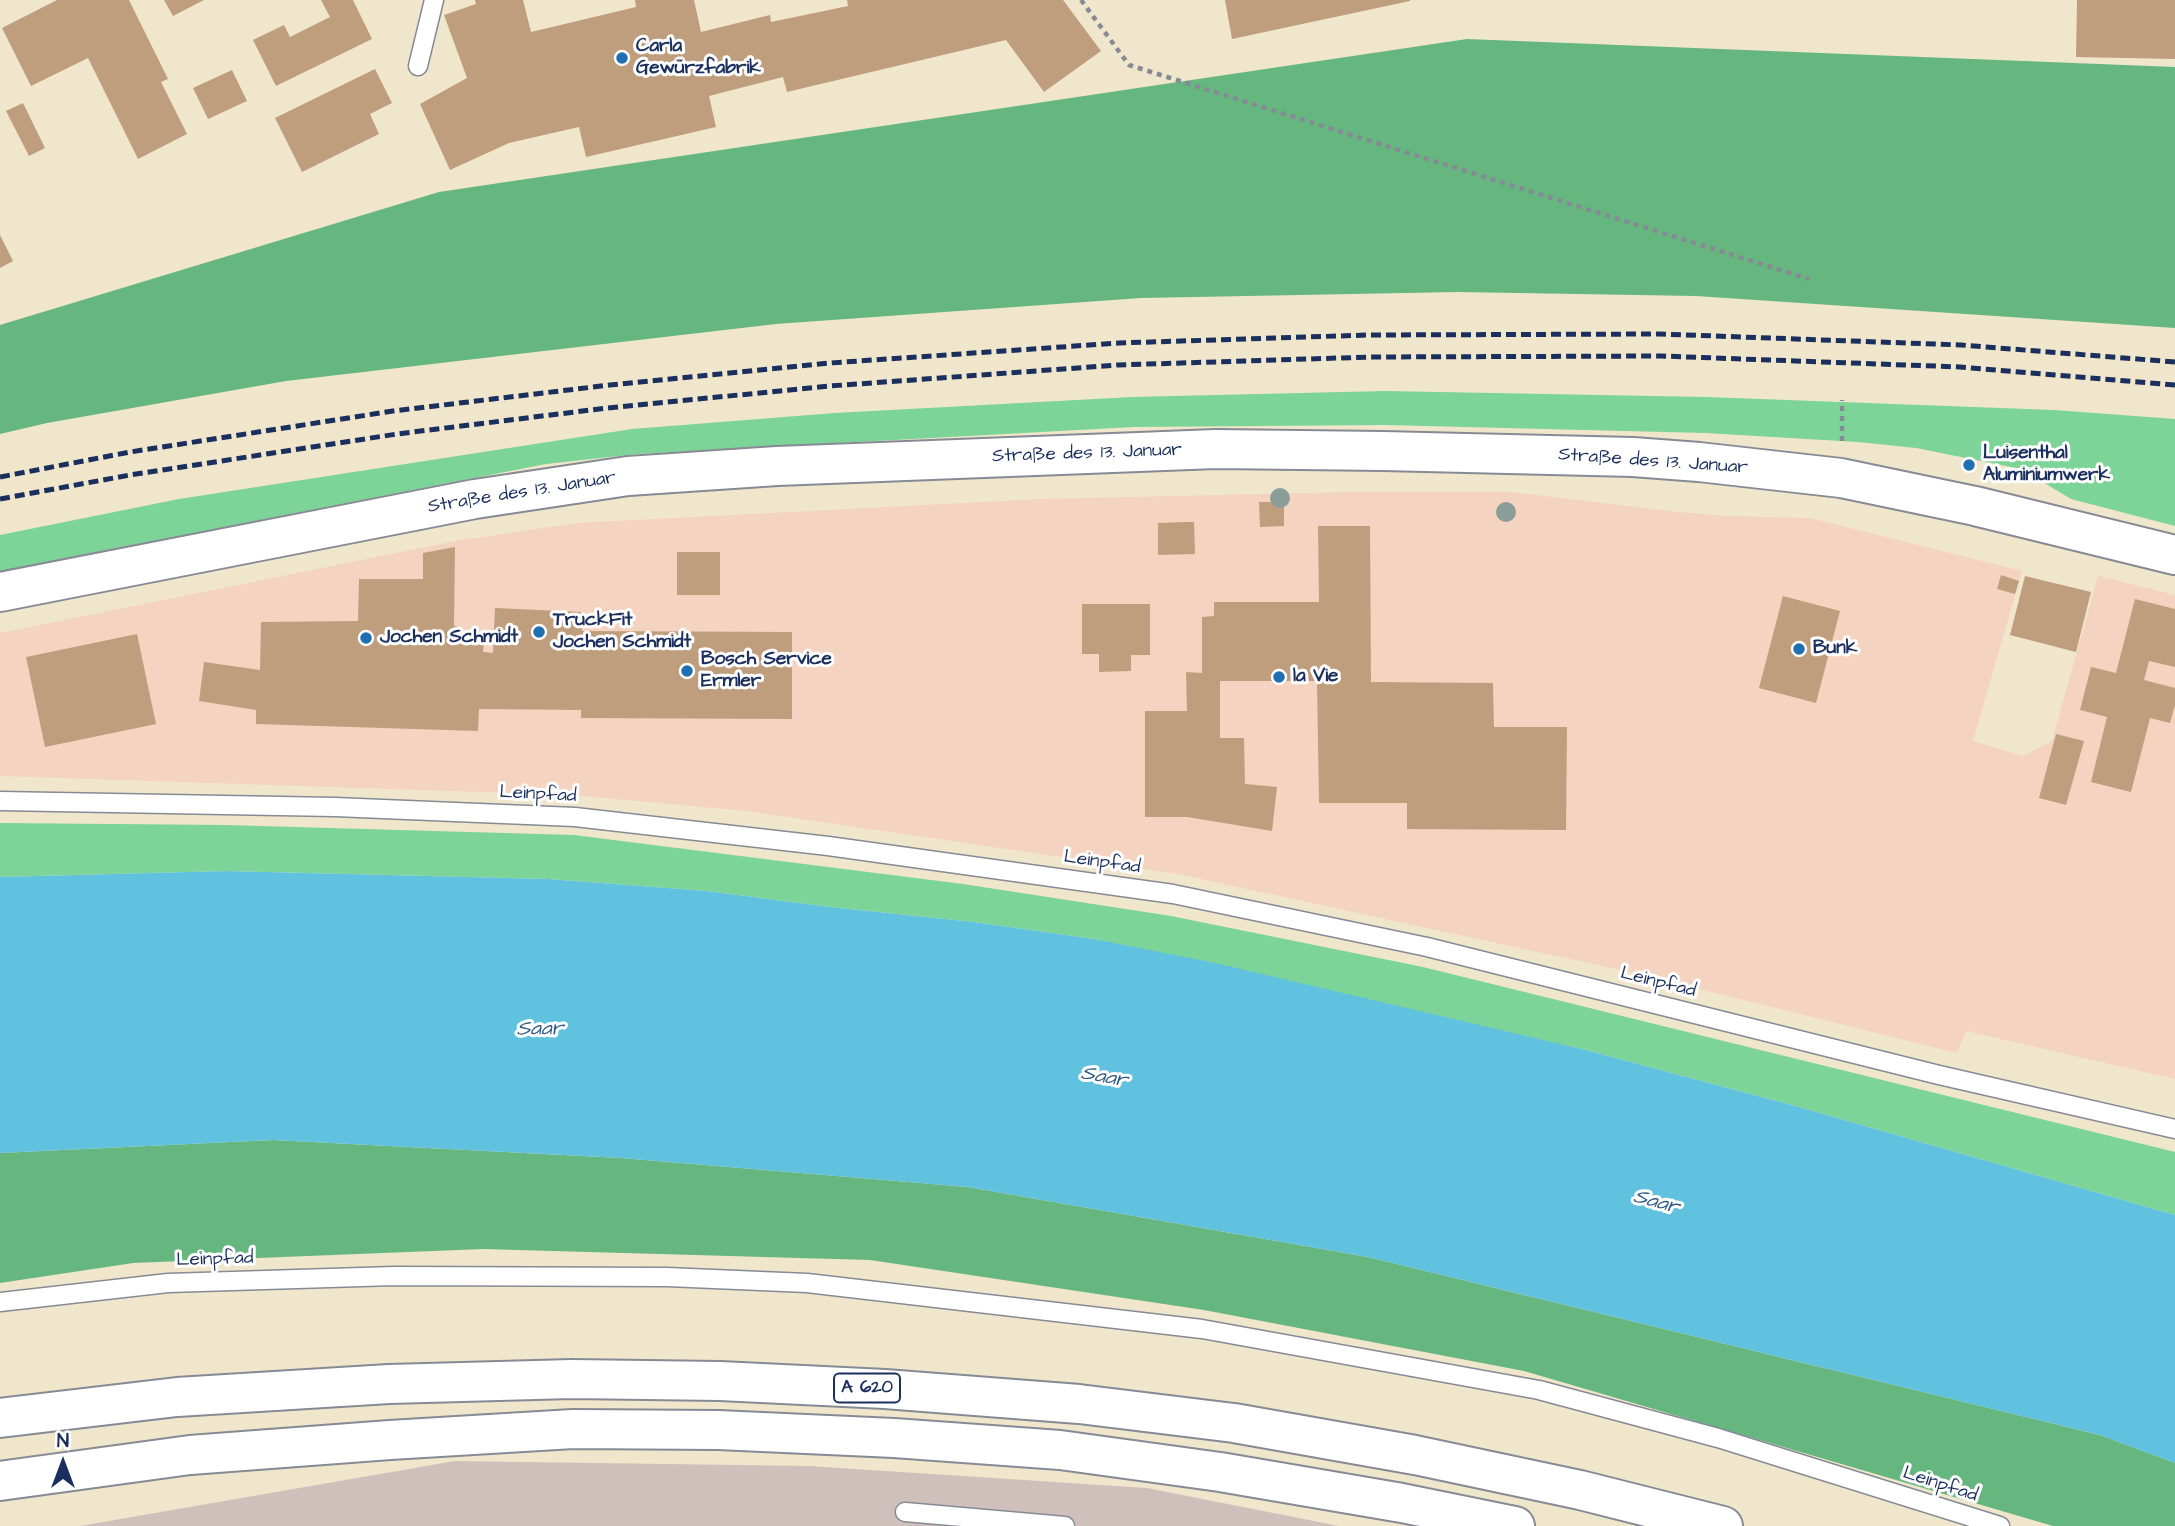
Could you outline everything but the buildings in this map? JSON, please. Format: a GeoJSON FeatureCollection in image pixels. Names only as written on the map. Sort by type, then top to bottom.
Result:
{"type":"FeatureCollection","features":[{"type":"Feature","properties":{"kind":"main road","name":"Straße des 13. Januar"},"geometry":{"type":"LineString","coordinates":[[0,592],[475,499],[628,476],[791,466],[1203,450],[1633,457],[1712,464],[1841,478],[1893,487],[2175,555]]}},
{"type":"Feature","properties":{"kind":"main road","name":"A 620"},"geometry":{"type":"LineString","coordinates":[[0,1418],[177,1397],[389,1384],[572,1379],[720,1381],[885,1389],[1079,1404],[1234,1423],[1415,1455],[1580,1490],[1723,1526]]}},
{"type":"Feature","properties":{"kind":"main road"},"geometry":{"type":"LineString","coordinates":[[0,1481],[190,1455],[390,1440],[573,1429],[718,1430],[894,1438],[1060,1450],[1220,1472],[1402,1503],[1515,1526]]}},
{"type":"Feature","properties":{"kind":"lane"},"geometry":{"type":"LineString","coordinates":[[418,66],[435,0]]}},
{"type":"Feature","properties":{"kind":"lane","name":"Leinpfad"},"geometry":{"type":"LineString","coordinates":[[0,801],[335,807],[575,817],[828,846],[1159,892],[1427,947],[1939,1075],[2175,1129]]}},
{"type":"Feature","properties":{"kind":"lane","name":"Leinpfad"},"geometry":{"type":"LineString","coordinates":[[0,1302],[168,1283],[394,1276],[667,1276],[821,1285],[1202,1329],[1539,1390],[1718,1438],[2000,1526]]}},
{"type":"Feature","properties":{"kind":"lane"},"geometry":{"type":"LineString","coordinates":[[905,1512],[1065,1526]]}},
{"type":"Feature","properties":{"kind":"path"},"geometry":{"type":"LineString","coordinates":[[1081,0],[1129,65],[1809,279]]}},
{"type":"Feature","properties":{"kind":"path"},"geometry":{"type":"LineString","coordinates":[[1842,400],[1842,441]]}},
{"type":"Feature","properties":{"kind":"shaded area"},"geometry":{"type":"Polygon","coordinates":[[[1352,492],[1511,492],[1678,512],[1810,518],[2022,571],[1973,741],[2023,756],[2052,741],[2098,576],[2175,595],[2175,1079],[1966,1031],[1957,1053],[1630,972],[1178,874],[746,811],[571,795],[0,776],[0,633],[456,541],[577,523],[1040,499],[1352,492]]]}},
{"type":"Feature","properties":{"kind":"shaded area"},"geometry":{"type":"Polygon","coordinates":[[[455,1461],[809,1466],[1147,1488],[1339,1526],[80,1526],[455,1461]]]}},
{"type":"Feature","properties":{"kind":"green space"},"geometry":{"type":"Polygon","coordinates":[[[1467,39],[2175,67],[2175,328],[1696,296],[1458,292],[1141,298],[776,324],[286,381],[47,423],[0,434],[0,325],[439,192],[1467,39]]]}},
{"type":"Feature","properties":{"kind":"green space"},"geometry":{"type":"Polygon","coordinates":[[[1385,391],[1707,397],[2054,410],[2175,419],[2175,526],[2071,499],[2021,469],[1916,448],[1858,442],[1705,433],[1385,425],[1134,427],[637,454],[546,464],[0,571],[0,535],[179,499],[632,429],[835,413],[1132,397],[1385,391]]]}},
{"type":"Feature","properties":{"kind":"green space"},"geometry":{"type":"Polygon","coordinates":[[[0,823],[226,825],[574,835],[963,884],[1171,916],[1423,967],[2175,1152],[2175,1215],[1799,1107],[1586,1050],[1094,939],[974,922],[707,891],[548,879],[226,871],[0,877],[0,823]]]}},
{"type":"Feature","properties":{"kind":"green space"},"geometry":{"type":"Polygon","coordinates":[[[273,1140],[621,1158],[968,1187],[1368,1257],[2100,1435],[2175,1463],[2175,1526],[2053,1526],[1524,1371],[1204,1310],[870,1260],[483,1249],[133,1263],[0,1283],[0,1153],[273,1140]]]}},
{"type":"Feature","properties":{"kind":"water","name":"Saar"},"geometry":{"type":"Polygon","coordinates":[[[226,871],[548,879],[707,891],[974,922],[1094,939],[1215,963],[1586,1050],[1799,1107],[2175,1215],[2175,1463],[2100,1435],[1368,1257],[968,1187],[621,1158],[273,1140],[0,1153],[0,877],[226,871]]]}},
{"type":"Feature","properties":{"kind":"railway"},"geometry":{"type":"LineString","coordinates":[[0,477],[130,452],[393,411],[610,385],[830,363],[1119,343],[1369,335],[1660,334],[1961,345],[2175,362]]}},
{"type":"Feature","properties":{"kind":"railway"},"geometry":{"type":"LineString","coordinates":[[0,499],[130,475],[397,434],[607,408],[830,386],[1118,365],[1371,357],[1661,356],[1960,367],[2175,385]]}},
{"type":"Feature","properties":{"kind":"place","name":"Carla Gewürzfabrik"},"geometry":{"type":"Point","coordinates":[622,58]}},
{"type":"Feature","properties":{"kind":"place","name":"Luisenthal Aluminiumwerk"},"geometry":{"type":"Point","coordinates":[1969,465]}},
{"type":"Feature","properties":{"kind":"place","name":"TruckFit Jochen Schmidt"},"geometry":{"type":"Point","coordinates":[539,632]}},
{"type":"Feature","properties":{"kind":"place","name":"Jochen Schmidt"},"geometry":{"type":"Point","coordinates":[366,638]}},
{"type":"Feature","properties":{"kind":"place","name":"Bunk"},"geometry":{"type":"Point","coordinates":[1799,649]}},
{"type":"Feature","properties":{"kind":"place","name":"Bosch Service Ermler"},"geometry":{"type":"Point","coordinates":[687,671]}},
{"type":"Feature","properties":{"kind":"place","name":"la Vie"},"geometry":{"type":"Point","coordinates":[1279,677]}}]}
